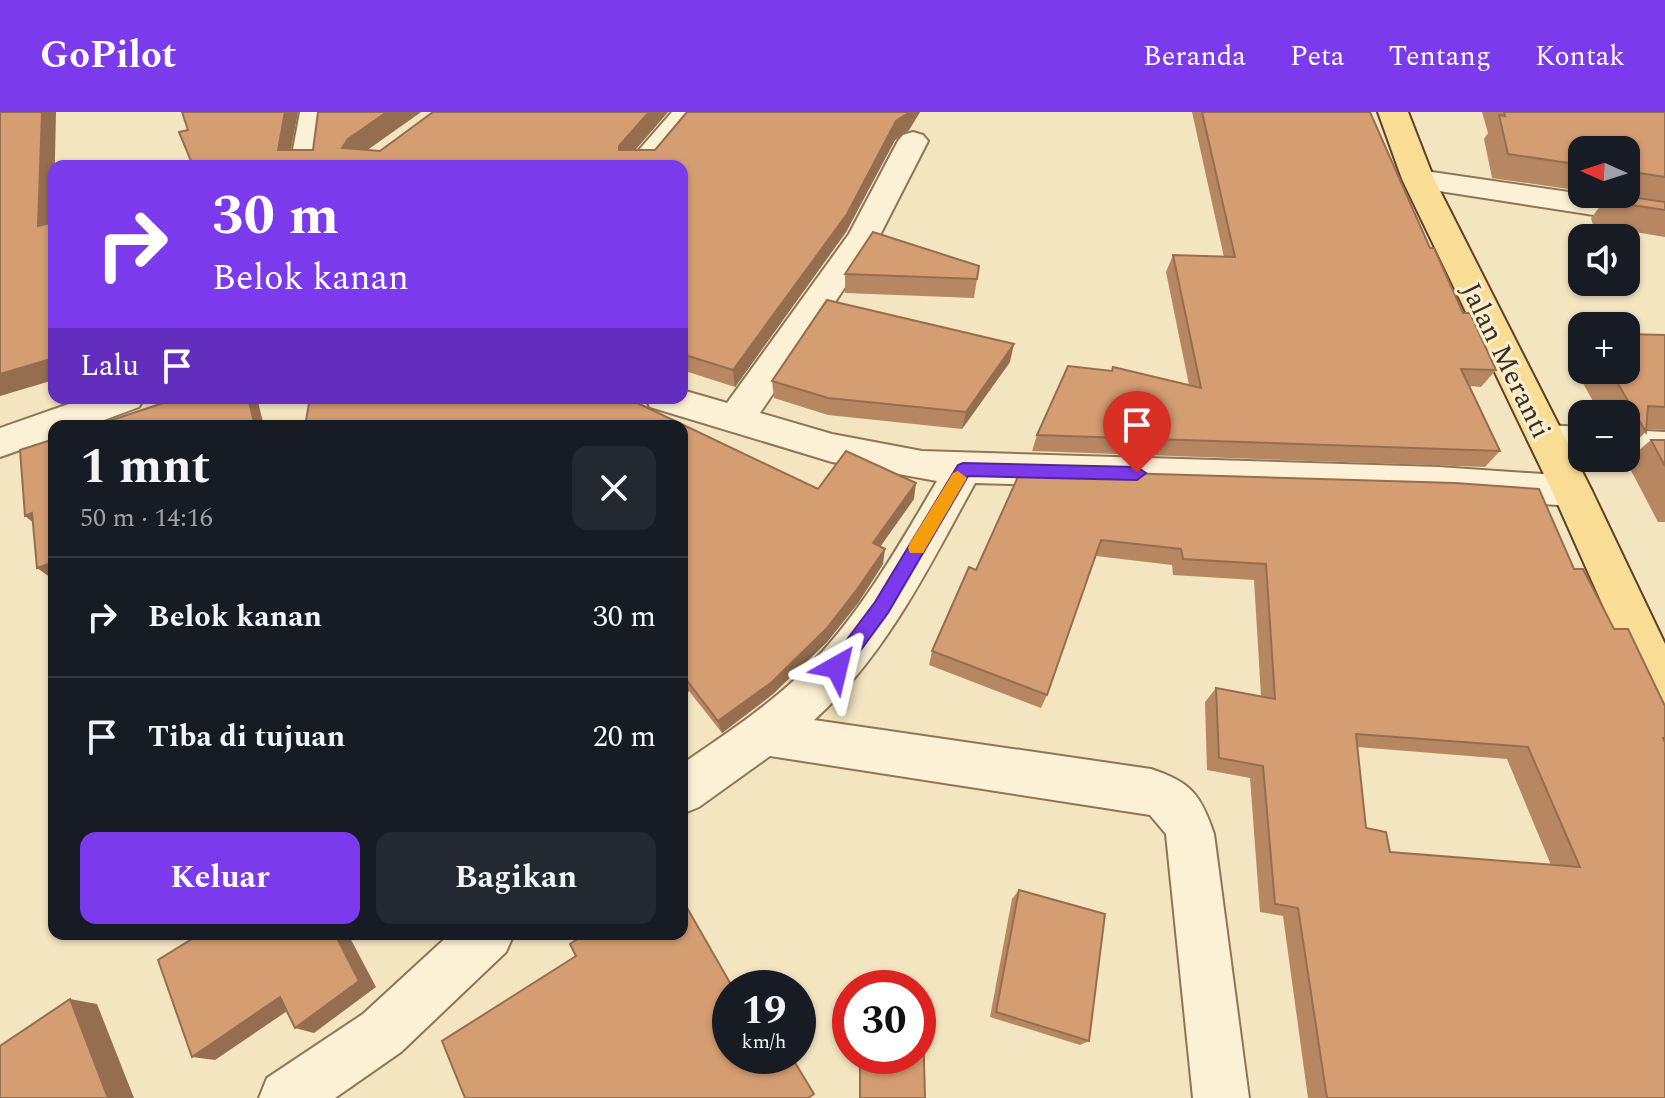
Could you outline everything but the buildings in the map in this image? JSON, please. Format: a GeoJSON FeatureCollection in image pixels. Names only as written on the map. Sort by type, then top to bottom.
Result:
{"type":"FeatureCollection","features":[{"type":"Feature","properties":{"kind":"main road","name":"Jalan Meranti"},"geometry":{"type":"LineString","coordinates":[[1393,112],[1418,179],[1564,440],[1572,491],[1665,694]]}},
{"type":"Feature","properties":{"kind":"street"},"geometry":{"type":"LineString","coordinates":[[306,160],[314,112]]}},
{"type":"Feature","properties":{"kind":"street"},"geometry":{"type":"LineString","coordinates":[[644,160],[679,113]]}},
{"type":"Feature","properties":{"kind":"street"},"geometry":{"type":"LineString","coordinates":[[735,420],[863,237],[913,141]]}},
{"type":"Feature","properties":{"kind":"street"},"geometry":{"type":"LineString","coordinates":[[1418,179],[1665,216]]}},
{"type":"Feature","properties":{"kind":"street"},"geometry":{"type":"LineString","coordinates":[[64,420],[109,404]]}},
{"type":"Feature","properties":{"kind":"street"},"geometry":{"type":"LineString","coordinates":[[683,404],[832,448],[922,466],[963,470],[1423,481],[1572,491]]}},
{"type":"Feature","properties":{"kind":"street"},"geometry":{"type":"LineString","coordinates":[[0,443],[48,426]]}},
{"type":"Feature","properties":{"kind":"street"},"geometry":{"type":"LineString","coordinates":[[1640,445],[1665,446]]}},
{"type":"Feature","properties":{"kind":"street"},"geometry":{"type":"LineString","coordinates":[[688,787],[765,734],[837,667],[881,608],[963,470]]}},
{"type":"Feature","properties":{"kind":"street"},"geometry":{"type":"LineString","coordinates":[[765,734],[1151,792],[1171,799],[1185,818],[1190,834],[1221,1098]]}},
{"type":"Feature","properties":{"kind":"street"},"geometry":{"type":"LineString","coordinates":[[287,1098],[382,1033],[482,940]]}},
{"type":"Feature","properties":{"kind":"slow traffic"},"geometry":{"type":"LineString","coordinates":[[916,548],[958,478]]}},
{"type":"Feature","properties":{"kind":"route"},"geometry":{"type":"LineString","coordinates":[[837,667],[881,608],[963,470],[1137,473]]}}]}
